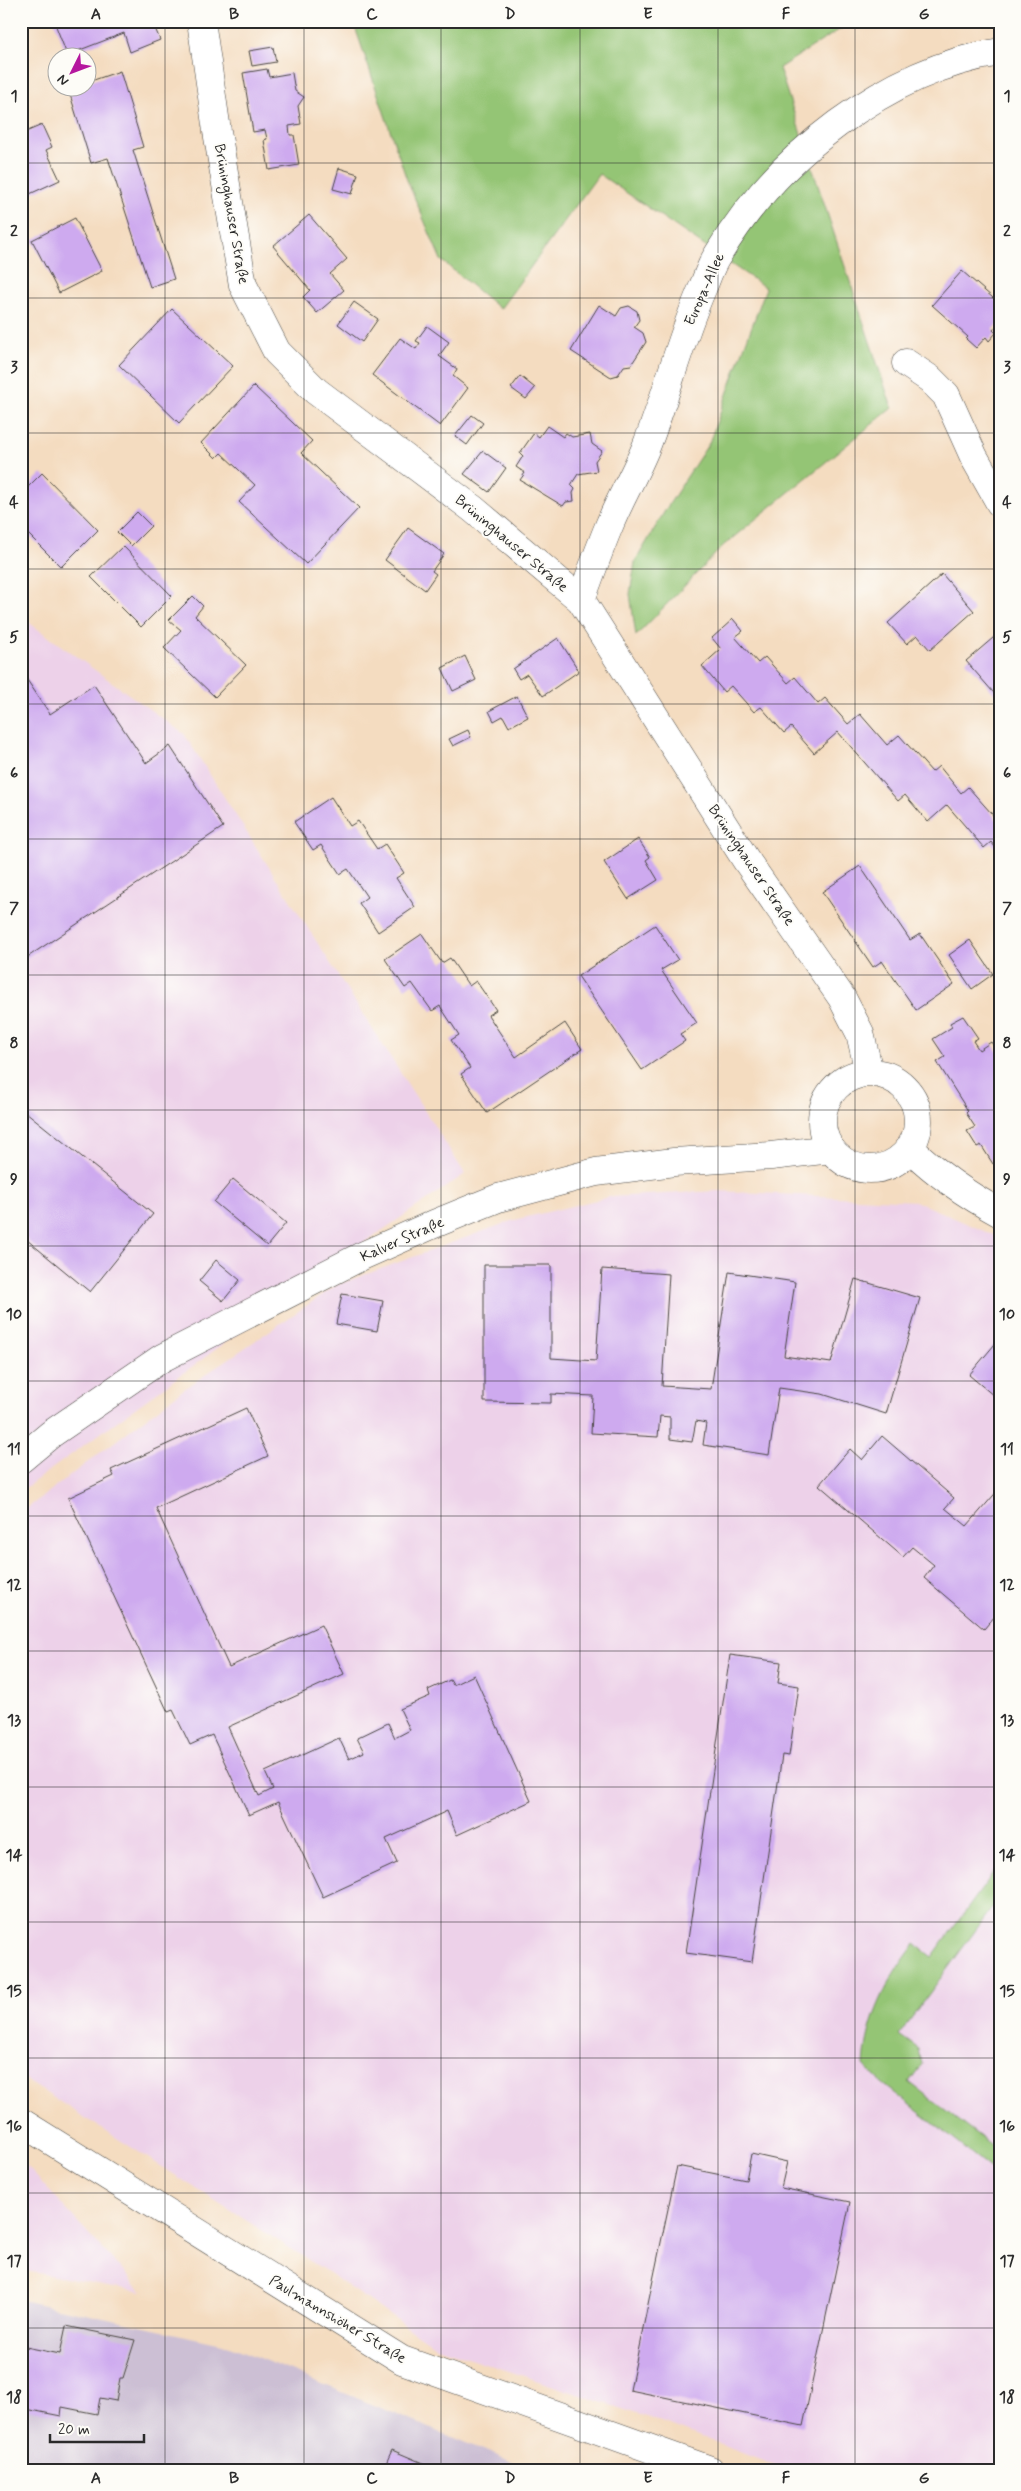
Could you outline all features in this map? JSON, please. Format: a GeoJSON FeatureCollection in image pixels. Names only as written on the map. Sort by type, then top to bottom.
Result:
{"type":"FeatureCollection","features":[{"type":"Feature","properties":{"kind":"street","name":"Brüninghauser Straße"},"geometry":{"type":"LineString","coordinates":[[202,21],[216,131],[243,285],[277,352],[316,391],[474,509],[581,600],[746,860],[842,998],[860,1033],[869,1072]]}},
{"type":"Feature","properties":{"kind":"street","name":"Europa-Allee"},"geometry":{"type":"LineString","coordinates":[[581,600],[609,525],[646,447],[692,312],[716,256],[750,209],[780,173],[814,141],[850,113],[933,71],[979,55],[1000,52]]}},
{"type":"Feature","properties":{"kind":"street"},"geometry":{"type":"LineString","coordinates":[[906,363],[930,379],[946,395],[974,457],[1000,502]]}},
{"type":"Feature","properties":{"kind":"street"},"geometry":{"type":"LineString","coordinates":[[869,1072],[892,1078],[912,1096],[919,1122],[916,1136],[910,1148],[893,1164],[871,1170],[848,1164],[831,1149],[822,1125],[826,1100],[842,1081],[869,1072]]}},
{"type":"Feature","properties":{"kind":"street"},"geometry":{"type":"LineString","coordinates":[[910,1148],[936,1173],[968,1196],[1000,1213]]}},
{"type":"Feature","properties":{"kind":"street","name":"Kalver Straße"},"geometry":{"type":"LineString","coordinates":[[21,1458],[51,1434],[162,1358],[362,1256],[498,1198],[596,1172],[674,1162],[770,1156],[831,1149]]}},
{"type":"Feature","properties":{"kind":"street","name":"Paulmannshöher Straße"},"geometry":{"type":"LineString","coordinates":[[21,2122],[402,2360],[710,2470]]}},
{"type":"Feature","properties":{"kind":"shaded area"},"geometry":{"type":"Polygon","coordinates":[[[21,617],[184,734],[465,1174],[343,1257],[21,1491],[21,617]]]}},
{"type":"Feature","properties":{"kind":"shaded area"},"geometry":{"type":"Polygon","coordinates":[[[718,1191],[915,1201],[1000,1238],[1000,2470],[786,2470],[670,2425],[437,2347],[326,2271],[21,2077],[21,1827],[26,1818],[21,1772],[21,1513],[180,1392],[337,1285],[511,1221],[609,1197],[718,1191]]]}},
{"type":"Feature","properties":{"kind":"shaded area"},"geometry":{"type":"Polygon","coordinates":[[[21,2160],[142,2292],[21,2270],[21,2160]]]}},
{"type":"Feature","properties":{"kind":"shaded area"},"geometry":{"type":"Polygon","coordinates":[[[21,2300],[227,2345],[532,2470],[21,2470],[21,2300]]]}},
{"type":"Feature","properties":{"kind":"green space"},"geometry":{"type":"Polygon","coordinates":[[[353,21],[853,21],[779,68],[892,408],[724,545],[636,636],[630,594],[635,562],[666,509],[709,443],[766,288],[599,174],[500,309],[441,260],[407,180],[353,21]]]}},
{"type":"Feature","properties":{"kind":"green space"},"geometry":{"type":"Polygon","coordinates":[[[1000,1864],[1000,1897],[899,2035],[919,2049],[922,2064],[909,2082],[1000,2152],[1000,2176],[877,2079],[864,2065],[869,2032],[874,2016],[887,1986],[905,1958],[915,1944],[932,1957],[1000,1864]]]}},
{"type":"Feature","properties":{"kind":"building"},"geometry":{"type":"Polygon","coordinates":[[[54,21],[115,21],[115,23],[152,21],[160,40],[130,52],[124,33],[85,48],[64,48],[54,21]]]}},
{"type":"Feature","properties":{"kind":"building"},"geometry":{"type":"Polygon","coordinates":[[[273,47],[276,62],[252,66],[249,51],[273,47]]]}},
{"type":"Feature","properties":{"kind":"building"},"geometry":{"type":"Polygon","coordinates":[[[267,69],[269,77],[292,73],[295,91],[304,97],[298,106],[301,124],[289,126],[290,135],[294,135],[299,165],[269,170],[264,140],[267,139],[265,130],[253,132],[243,73],[267,69]]]}},
{"type":"Feature","properties":{"kind":"building"},"geometry":{"type":"Polygon","coordinates":[[[120,71],[143,147],[133,150],[174,279],[150,287],[108,158],[91,163],[71,98],[98,98],[98,79],[120,71]]]}},
{"type":"Feature","properties":{"kind":"building"},"geometry":{"type":"Polygon","coordinates":[[[42,125],[52,147],[46,150],[60,180],[21,198],[21,134],[42,125]]]}},
{"type":"Feature","properties":{"kind":"building"},"geometry":{"type":"Polygon","coordinates":[[[339,168],[358,174],[352,194],[333,189],[339,168]]]}},
{"type":"Feature","properties":{"kind":"building"},"geometry":{"type":"Polygon","coordinates":[[[309,215],[347,259],[330,274],[344,290],[317,313],[303,297],[310,290],[273,246],[309,215]]]}},
{"type":"Feature","properties":{"kind":"building"},"geometry":{"type":"Polygon","coordinates":[[[75,218],[102,271],[59,293],[32,240],[75,218]]]}},
{"type":"Feature","properties":{"kind":"building"},"geometry":{"type":"Polygon","coordinates":[[[962,271],[1000,304],[1000,322],[993,330],[996,333],[989,341],[986,337],[976,348],[966,339],[968,337],[932,305],[962,271]]]}},
{"type":"Feature","properties":{"kind":"building"},"geometry":{"type":"Polygon","coordinates":[[[354,302],[378,319],[362,342],[338,324],[354,302]]]}},
{"type":"Feature","properties":{"kind":"building"},"geometry":{"type":"Polygon","coordinates":[[[599,305],[616,316],[621,308],[629,306],[637,311],[639,320],[634,327],[643,333],[646,342],[631,365],[624,366],[618,375],[611,377],[571,351],[599,305]]]}},
{"type":"Feature","properties":{"kind":"building"},"geometry":{"type":"Polygon","coordinates":[[[172,309],[233,366],[179,423],[119,365],[172,309]]]}},
{"type":"Feature","properties":{"kind":"building"},"geometry":{"type":"Polygon","coordinates":[[[427,326],[449,342],[439,356],[457,369],[453,376],[468,388],[440,426],[372,375],[400,338],[416,349],[420,343],[416,341],[427,326]]]}},
{"type":"Feature","properties":{"kind":"building"},"geometry":{"type":"Polygon","coordinates":[[[520,376],[535,388],[526,399],[511,388],[520,376]]]}},
{"type":"Feature","properties":{"kind":"building"},"geometry":{"type":"Polygon","coordinates":[[[254,386],[312,441],[301,453],[359,508],[306,564],[239,502],[255,485],[221,453],[216,458],[201,443],[254,386]]]}},
{"type":"Feature","properties":{"kind":"building"},"geometry":{"type":"Polygon","coordinates":[[[472,415],[483,423],[467,445],[455,436],[472,415]]]}},
{"type":"Feature","properties":{"kind":"building"},"geometry":{"type":"Polygon","coordinates":[[[547,426],[563,437],[566,433],[572,437],[590,434],[592,444],[602,451],[595,461],[597,471],[578,474],[571,485],[575,489],[573,493],[574,501],[566,502],[563,506],[520,480],[525,473],[516,467],[523,456],[520,453],[534,433],[539,437],[547,426]]]}},
{"type":"Feature","properties":{"kind":"building"},"geometry":{"type":"Polygon","coordinates":[[[483,451],[506,468],[489,492],[464,474],[483,451]]]}},
{"type":"Feature","properties":{"kind":"building"},"geometry":{"type":"Polygon","coordinates":[[[42,473],[98,530],[61,567],[21,527],[21,494],[42,473]]]}},
{"type":"Feature","properties":{"kind":"building"},"geometry":{"type":"Polygon","coordinates":[[[137,512],[151,526],[131,546],[117,532],[137,512]]]}},
{"type":"Feature","properties":{"kind":"building"},"geometry":{"type":"Polygon","coordinates":[[[408,528],[444,554],[432,571],[436,574],[425,590],[385,560],[408,528]]]}},
{"type":"Feature","properties":{"kind":"building"},"geometry":{"type":"Polygon","coordinates":[[[123,546],[172,596],[141,627],[91,577],[123,546]]]}},
{"type":"Feature","properties":{"kind":"building"},"geometry":{"type":"Polygon","coordinates":[[[942,574],[974,611],[930,650],[917,635],[907,644],[888,623],[942,574]]]}},
{"type":"Feature","properties":{"kind":"building"},"geometry":{"type":"Polygon","coordinates":[[[193,596],[203,606],[195,616],[246,665],[215,697],[164,648],[181,630],[169,620],[193,596]]]}},
{"type":"Feature","properties":{"kind":"building"},"geometry":{"type":"Polygon","coordinates":[[[733,619],[743,631],[735,637],[758,663],[765,657],[788,683],[795,677],[818,704],[825,698],[848,724],[860,714],[887,745],[899,735],[932,772],[939,766],[961,793],[968,787],[1000,823],[1000,853],[991,842],[984,848],[947,805],[928,822],[905,795],[898,801],[838,732],[814,753],[791,727],[784,733],[761,707],[754,712],[731,686],[724,692],[702,666],[721,649],[712,638],[733,619]]]}},
{"type":"Feature","properties":{"kind":"building"},"geometry":{"type":"Polygon","coordinates":[[[1000,632],[1000,700],[966,661],[1000,632]]]}},
{"type":"Feature","properties":{"kind":"building"},"geometry":{"type":"Polygon","coordinates":[[[558,638],[579,671],[543,696],[527,674],[519,679],[513,669],[558,638]]]}},
{"type":"Feature","properties":{"kind":"building"},"geometry":{"type":"Polygon","coordinates":[[[465,656],[476,680],[453,691],[442,668],[465,656]]]}},
{"type":"Feature","properties":{"kind":"building"},"geometry":{"type":"Polygon","coordinates":[[[21,671],[50,714],[94,685],[146,763],[170,746],[223,827],[26,958],[21,950],[21,671]]]}},
{"type":"Feature","properties":{"kind":"building"},"geometry":{"type":"Polygon","coordinates":[[[517,696],[528,717],[509,727],[503,716],[494,721],[489,711],[517,696]]]}},
{"type":"Feature","properties":{"kind":"building"},"geometry":{"type":"Polygon","coordinates":[[[468,730],[471,737],[453,746],[449,739],[468,730]]]}},
{"type":"Feature","properties":{"kind":"building"},"geometry":{"type":"Polygon","coordinates":[[[331,797],[350,826],[358,821],[377,849],[385,844],[404,873],[396,878],[415,907],[378,932],[359,903],[367,897],[348,869],[340,874],[321,845],[313,850],[294,822],[331,797]]]}},
{"type":"Feature","properties":{"kind":"building"},"geometry":{"type":"Polygon","coordinates":[[[638,839],[650,857],[646,860],[658,880],[628,899],[604,862],[638,839]]]}},
{"type":"Feature","properties":{"kind":"building"},"geometry":{"type":"Polygon","coordinates":[[[860,866],[910,940],[920,934],[954,984],[916,1010],[882,961],[873,967],[822,892],[860,866]]]}},
{"type":"Feature","properties":{"kind":"building"},"geometry":{"type":"Polygon","coordinates":[[[655,925],[678,960],[661,970],[697,1023],[680,1034],[685,1041],[642,1070],[578,976],[655,925]]]}},
{"type":"Feature","properties":{"kind":"building"},"geometry":{"type":"Polygon","coordinates":[[[422,934],[442,963],[450,958],[469,986],[476,981],[496,1010],[488,1015],[516,1057],[565,1023],[582,1049],[487,1113],[461,1074],[470,1068],[451,1040],[459,1035],[440,1006],[432,1011],[412,983],[405,988],[385,959],[422,934]]]}},
{"type":"Feature","properties":{"kind":"building"},"geometry":{"type":"Polygon","coordinates":[[[970,940],[993,974],[972,989],[949,955],[970,940]]]}},
{"type":"Feature","properties":{"kind":"building"},"geometry":{"type":"Polygon","coordinates":[[[963,1016],[978,1038],[973,1041],[979,1050],[991,1042],[1000,1055],[1000,1160],[993,1164],[981,1145],[977,1147],[967,1131],[975,1127],[966,1113],[968,1111],[937,1062],[945,1057],[933,1039],[952,1027],[950,1023],[963,1016]]]}},
{"type":"Feature","properties":{"kind":"building"},"geometry":{"type":"Polygon","coordinates":[[[21,1108],[153,1214],[90,1292],[21,1235],[21,1108]]]}},
{"type":"Feature","properties":{"kind":"building"},"geometry":{"type":"Polygon","coordinates":[[[233,1179],[286,1223],[267,1246],[214,1202],[233,1179]]]}},
{"type":"Feature","properties":{"kind":"building"},"geometry":{"type":"Polygon","coordinates":[[[216,1260],[240,1280],[223,1301],[199,1281],[216,1260]]]}},
{"type":"Feature","properties":{"kind":"building"},"geometry":{"type":"Polygon","coordinates":[[[484,1265],[551,1265],[551,1358],[596,1361],[602,1269],[669,1274],[662,1386],[711,1389],[729,1272],[795,1282],[784,1356],[831,1363],[855,1279],[920,1298],[886,1414],[822,1394],[779,1388],[769,1455],[703,1445],[706,1423],[696,1421],[692,1442],[670,1439],[670,1417],[660,1416],[658,1437],[591,1433],[593,1396],[551,1394],[551,1403],[484,1402],[484,1265]]]}},
{"type":"Feature","properties":{"kind":"building"},"geometry":{"type":"Polygon","coordinates":[[[342,1294],[383,1301],[377,1331],[336,1324],[342,1294]]]}},
{"type":"Feature","properties":{"kind":"building"},"geometry":{"type":"Polygon","coordinates":[[[1000,1338],[1000,1401],[969,1375],[1000,1338]]]}},
{"type":"Feature","properties":{"kind":"building"},"geometry":{"type":"Polygon","coordinates":[[[246,1408],[268,1456],[156,1508],[229,1667],[321,1625],[344,1674],[228,1727],[259,1796],[273,1789],[265,1772],[339,1738],[349,1759],[364,1752],[357,1738],[388,1723],[395,1738],[410,1730],[400,1709],[430,1696],[428,1690],[450,1680],[453,1685],[474,1675],[531,1801],[457,1835],[447,1811],[386,1839],[397,1863],[323,1897],[278,1802],[249,1815],[212,1735],[190,1745],[173,1710],[168,1712],[68,1498],[114,1476],[111,1470],[246,1408]]]}},
{"type":"Feature","properties":{"kind":"building"},"geometry":{"type":"Polygon","coordinates":[[[882,1436],[954,1498],[945,1508],[967,1526],[1000,1488],[1000,1610],[984,1629],[924,1578],[934,1565],[912,1547],[903,1557],[819,1485],[850,1449],[862,1460],[882,1436]]]}},
{"type":"Feature","properties":{"kind":"building"},"geometry":{"type":"Polygon","coordinates":[[[730,1655],[781,1662],[778,1683],[799,1686],[789,1756],[782,1755],[752,1962],[686,1953],[730,1655]]]}},
{"type":"Feature","properties":{"kind":"building"},"geometry":{"type":"Polygon","coordinates":[[[751,2154],[787,2162],[781,2188],[850,2202],[803,2426],[630,2390],[677,2166],[746,2180],[751,2154]]]}},
{"type":"Feature","properties":{"kind":"building"},"geometry":{"type":"Polygon","coordinates":[[[66,2326],[135,2340],[123,2378],[120,2378],[116,2401],[100,2398],[97,2414],[62,2407],[61,2416],[21,2408],[21,2346],[60,2354],[66,2326]]]}},
{"type":"Feature","properties":{"kind":"building"},"geometry":{"type":"Polygon","coordinates":[[[392,2450],[439,2470],[383,2470],[392,2450]]]}}]}
